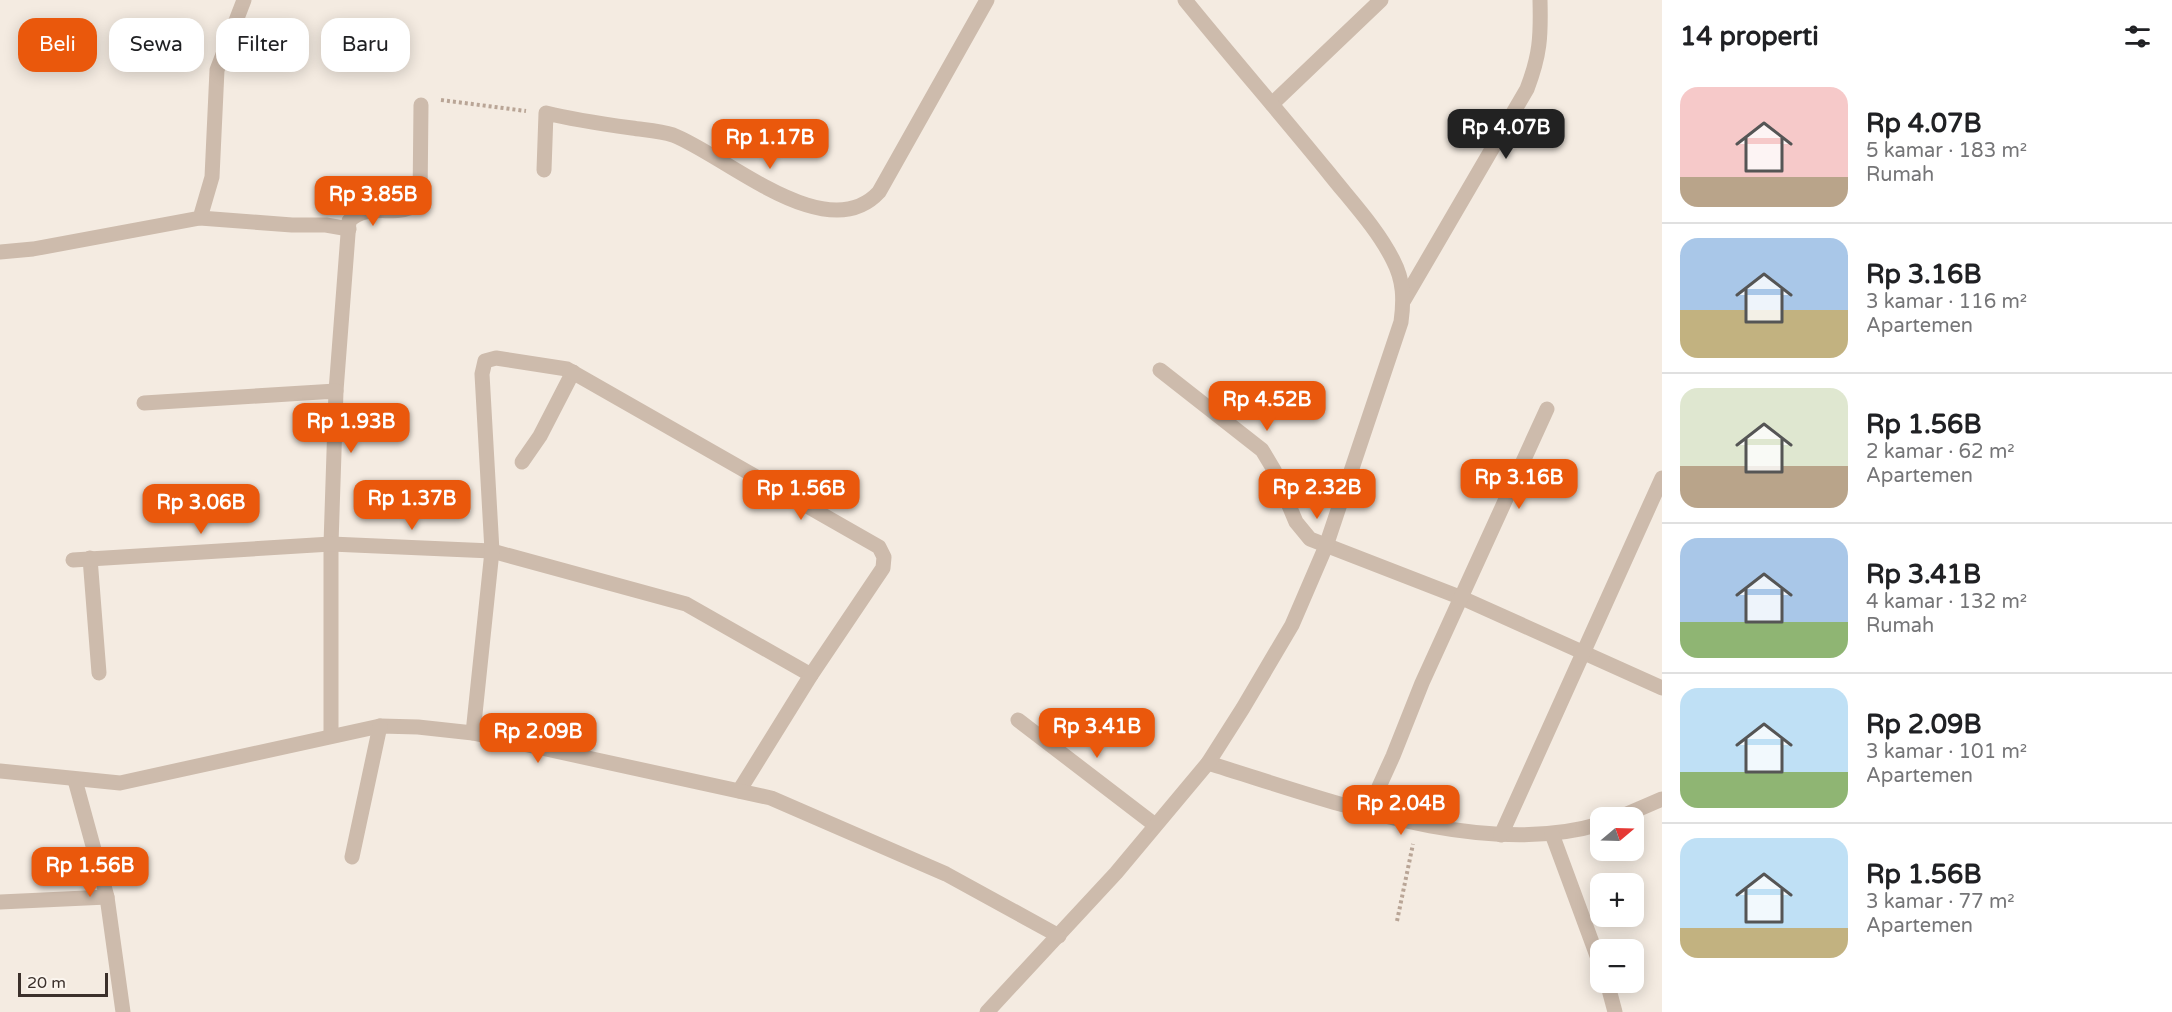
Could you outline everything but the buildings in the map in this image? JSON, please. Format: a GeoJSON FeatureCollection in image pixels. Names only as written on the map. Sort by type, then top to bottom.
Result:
{"type":"FeatureCollection","features":[{"type":"Feature","properties":{"kind":"street"},"geometry":{"type":"LineString","coordinates":[[200,218],[212,177],[217,70],[244,0]]}},
{"type":"Feature","properties":{"kind":"street"},"geometry":{"type":"LineString","coordinates":[[544,170],[546,113],[671,135],[800,204],[838,210],[861,206],[879,192],[987,0]]}},
{"type":"Feature","properties":{"kind":"street"},"geometry":{"type":"LineString","coordinates":[[987,1012],[1116,873],[1208,763],[1292,625],[1326,546],[1401,322],[1404,300],[1401,281],[1393,260],[1377,235],[1185,0]]}},
{"type":"Feature","properties":{"kind":"street"},"geometry":{"type":"LineString","coordinates":[[1272,104],[1381,0]]}},
{"type":"Feature","properties":{"kind":"street"},"geometry":{"type":"LineString","coordinates":[[1404,300],[1527,89],[1537,63],[1540,40],[1540,0]]}},
{"type":"Feature","properties":{"kind":"street"},"geometry":{"type":"LineString","coordinates":[[331,736],[331,544],[336,391],[349,221],[356,214],[367,211],[406,210],[416,206],[420,201],[421,105]]}},
{"type":"Feature","properties":{"kind":"street"},"geometry":{"type":"LineString","coordinates":[[0,252],[33,249],[200,218],[292,225],[326,225],[349,229]]}},
{"type":"Feature","properties":{"kind":"street"},"geometry":{"type":"LineString","coordinates":[[473,733],[492,551],[482,374],[485,362],[496,358],[567,369],[879,547],[884,557],[883,568],[811,675],[740,791]]}},
{"type":"Feature","properties":{"kind":"street"},"geometry":{"type":"LineString","coordinates":[[1160,370],[1262,450],[1274,470],[1296,522],[1310,539],[1462,598],[1662,688]]}},
{"type":"Feature","properties":{"kind":"street"},"geometry":{"type":"LineString","coordinates":[[522,462],[540,436],[573,372]]}},
{"type":"Feature","properties":{"kind":"street"},"geometry":{"type":"LineString","coordinates":[[144,403],[336,391]]}},
{"type":"Feature","properties":{"kind":"street"},"geometry":{"type":"LineString","coordinates":[[1368,811],[1422,683],[1547,409]]}},
{"type":"Feature","properties":{"kind":"street"},"geometry":{"type":"LineString","coordinates":[[1501,836],[1662,478]]}},
{"type":"Feature","properties":{"kind":"street"},"geometry":{"type":"LineString","coordinates":[[74,560],[331,544],[492,551],[686,604],[811,675]]}},
{"type":"Feature","properties":{"kind":"street"},"geometry":{"type":"LineString","coordinates":[[90,558],[99,674]]}},
{"type":"Feature","properties":{"kind":"street"},"geometry":{"type":"LineString","coordinates":[[1018,720],[1155,825]]}},
{"type":"Feature","properties":{"kind":"street"},"geometry":{"type":"LineString","coordinates":[[352,857],[380,726]]}},
{"type":"Feature","properties":{"kind":"street"},"geometry":{"type":"LineString","coordinates":[[0,771],[120,783],[380,726],[418,727],[473,733],[771,798],[946,874],[1059,936]]}},
{"type":"Feature","properties":{"kind":"street"},"geometry":{"type":"LineString","coordinates":[[1208,763],[1368,811],[1453,830],[1501,836],[1552,834],[1590,827]]}},
{"type":"Feature","properties":{"kind":"street"},"geometry":{"type":"LineString","coordinates":[[75,780],[107,897],[123,1012]]}},
{"type":"Feature","properties":{"kind":"street"},"geometry":{"type":"LineString","coordinates":[[1644,807],[1662,800]]}},
{"type":"Feature","properties":{"kind":"street"},"geometry":{"type":"LineString","coordinates":[[1552,834],[1591,939]]}},
{"type":"Feature","properties":{"kind":"street"},"geometry":{"type":"LineString","coordinates":[[0,902],[107,897]]}},
{"type":"Feature","properties":{"kind":"street"},"geometry":{"type":"LineString","coordinates":[[1610,993],[1614,1012]]}},
{"type":"Feature","properties":{"kind":"path"},"geometry":{"type":"LineString","coordinates":[[421,105],[434,98],[546,113]]}},
{"type":"Feature","properties":{"kind":"path"},"geometry":{"type":"LineString","coordinates":[[1397,921],[1418,822]]}}]}
